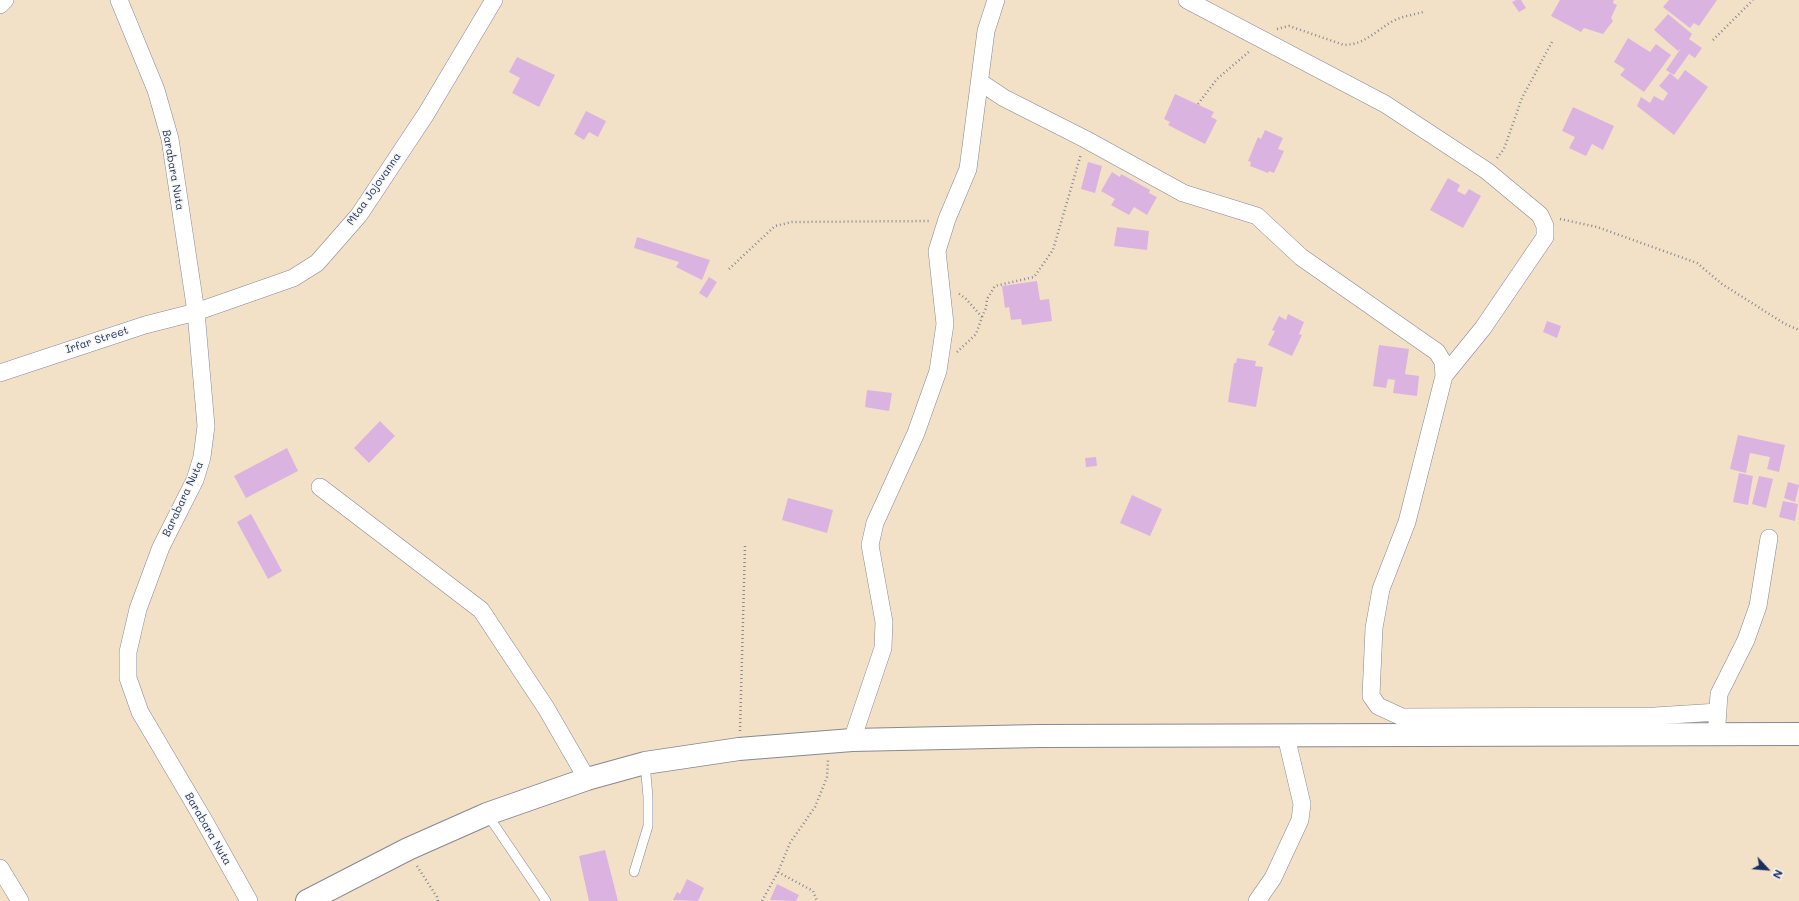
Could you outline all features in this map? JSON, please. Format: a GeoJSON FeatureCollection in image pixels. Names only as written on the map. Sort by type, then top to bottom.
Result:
{"type":"FeatureCollection","features":[{"type":"Feature","properties":{"kind":"main road"},"geometry":{"type":"LineString","coordinates":[[307,901],[408,849],[487,814],[587,779],[645,764],[739,749],[852,740],[1039,736],[1799,734]]}},
{"type":"Feature","properties":{"kind":"street"},"geometry":{"type":"LineString","coordinates":[[0,5],[5,0]]}},
{"type":"Feature","properties":{"kind":"street","name":"Barabara Nuta"},"geometry":{"type":"LineString","coordinates":[[119,0],[156,90],[170,139],[196,312],[206,426],[202,457],[195,480],[161,546],[138,609],[128,652],[128,678],[140,712],[249,901]]}},
{"type":"Feature","properties":{"kind":"street","name":"Mtaa Jojovanna"},"geometry":{"type":"LineString","coordinates":[[196,312],[293,278],[317,263],[359,215],[426,114],[494,0]]}},
{"type":"Feature","properties":{"kind":"street"},"geometry":{"type":"LineString","coordinates":[[852,740],[883,648],[884,622],[870,545],[875,523],[916,433],[938,370],[945,324],[936,251],[947,219],[968,169],[986,31],[996,0]]}},
{"type":"Feature","properties":{"kind":"street"},"geometry":{"type":"LineString","coordinates":[[1187,0],[1386,104],[1487,171],[1540,215],[1545,226],[1545,237],[1483,328],[1444,376]]}},
{"type":"Feature","properties":{"kind":"street"},"geometry":{"type":"LineString","coordinates":[[980,82],[1004,98],[1085,139],[1183,193],[1257,216],[1301,256],[1437,352],[1443,362],[1444,376],[1407,522],[1381,589],[1374,628],[1371,696],[1378,706],[1402,717],[1655,716],[1718,712]]}},
{"type":"Feature","properties":{"kind":"street","name":"Irfar Street"},"geometry":{"type":"LineString","coordinates":[[0,373],[145,324],[196,312]]}},
{"type":"Feature","properties":{"kind":"street"},"geometry":{"type":"LineString","coordinates":[[320,487],[481,610],[546,708],[587,779]]}},
{"type":"Feature","properties":{"kind":"street"},"geometry":{"type":"LineString","coordinates":[[1716,734],[1719,694],[1746,640],[1758,606],[1769,538]]}},
{"type":"Feature","properties":{"kind":"street"},"geometry":{"type":"LineString","coordinates":[[1257,901],[1273,878],[1300,820],[1302,804],[1286,736]]}},
{"type":"Feature","properties":{"kind":"street"},"geometry":{"type":"LineString","coordinates":[[0,868],[20,901]]}},
{"type":"Feature","properties":{"kind":"lane"},"geometry":{"type":"LineString","coordinates":[[634,872],[648,826],[645,764]]}},
{"type":"Feature","properties":{"kind":"lane"},"geometry":{"type":"LineString","coordinates":[[487,814],[546,901]]}},
{"type":"Feature","properties":{"kind":"path"},"geometry":{"type":"LineString","coordinates":[[1713,40],[1753,0]]}},
{"type":"Feature","properties":{"kind":"path"},"geometry":{"type":"LineString","coordinates":[[1198,104],[1217,79],[1265,41],[1273,30],[1289,26],[1344,45],[1363,42],[1394,20],[1423,12]]}},
{"type":"Feature","properties":{"kind":"path"},"geometry":{"type":"LineString","coordinates":[[1487,171],[1504,149],[1522,98],[1553,40]]}},
{"type":"Feature","properties":{"kind":"path"},"geometry":{"type":"LineString","coordinates":[[982,317],[986,308],[987,299],[995,286],[1034,277],[1053,250],[1085,139]]}},
{"type":"Feature","properties":{"kind":"path"},"geometry":{"type":"LineString","coordinates":[[1540,215],[1598,227],[1697,263],[1722,284],[1785,324],[1799,330]]}},
{"type":"Feature","properties":{"kind":"path"},"geometry":{"type":"LineString","coordinates":[[729,268],[774,226],[786,223],[924,222],[947,219]]}},
{"type":"Feature","properties":{"kind":"path"},"geometry":{"type":"LineString","coordinates":[[739,749],[745,546]]}},
{"type":"Feature","properties":{"kind":"path"},"geometry":{"type":"LineString","coordinates":[[762,901],[778,872],[790,843],[815,807],[827,777],[829,742]]}},
{"type":"Feature","properties":{"kind":"path"},"geometry":{"type":"LineString","coordinates":[[408,849],[438,901]]}},
{"type":"Feature","properties":{"kind":"path"},"geometry":{"type":"LineString","coordinates":[[778,872],[813,891],[817,901]]}},
{"type":"Feature","properties":{"kind":"building"},"geometry":{"type":"Polygon","coordinates":[[[1521,0],[1526,8],[1519,12],[1512,2],[1521,0]]]}},
{"type":"Feature","properties":{"kind":"building"},"geometry":{"type":"Polygon","coordinates":[[[1560,0],[1614,0],[1613,3],[1617,5],[1611,18],[1613,21],[1603,34],[1584,28],[1581,32],[1551,16],[1560,0]]]}},
{"type":"Feature","properties":{"kind":"building"},"geometry":{"type":"Polygon","coordinates":[[[1669,0],[1717,0],[1699,26],[1694,23],[1690,28],[1663,7],[1669,0]]]}},
{"type":"Feature","properties":{"kind":"building"},"geometry":{"type":"Polygon","coordinates":[[[1668,14],[1692,34],[1689,39],[1702,48],[1695,58],[1689,54],[1674,75],[1666,70],[1681,48],[1678,51],[1654,30],[1668,14]]]}},
{"type":"Feature","properties":{"kind":"building"},"geometry":{"type":"Polygon","coordinates":[[[1628,38],[1650,52],[1656,44],[1671,55],[1644,92],[1620,75],[1625,69],[1614,62],[1628,38]]]}},
{"type":"Feature","properties":{"kind":"building"},"geometry":{"type":"Polygon","coordinates":[[[517,57],[555,75],[539,107],[512,93],[520,78],[509,72],[517,57]]]}},
{"type":"Feature","properties":{"kind":"building"},"geometry":{"type":"Polygon","coordinates":[[[1685,70],[1708,87],[1674,135],[1637,106],[1641,97],[1650,103],[1654,96],[1663,101],[1668,93],[1659,86],[1670,73],[1678,80],[1685,70]]]}},
{"type":"Feature","properties":{"kind":"building"},"geometry":{"type":"Polygon","coordinates":[[[1175,94],[1214,112],[1211,117],[1217,120],[1205,144],[1168,125],[1170,122],[1164,119],[1175,94]]]}},
{"type":"Feature","properties":{"kind":"building"},"geometry":{"type":"Polygon","coordinates":[[[1573,107],[1614,126],[1603,150],[1592,144],[1586,156],[1569,148],[1575,137],[1562,131],[1573,107]]]}},
{"type":"Feature","properties":{"kind":"building"},"geometry":{"type":"Polygon","coordinates":[[[586,111],[606,121],[598,137],[589,132],[584,140],[574,134],[586,111]]]}},
{"type":"Feature","properties":{"kind":"building"},"geometry":{"type":"Polygon","coordinates":[[[1265,130],[1283,138],[1278,149],[1284,151],[1274,173],[1269,171],[1268,173],[1250,166],[1251,162],[1248,161],[1258,137],[1261,139],[1265,130]]]}},
{"type":"Feature","properties":{"kind":"building"},"geometry":{"type":"Polygon","coordinates":[[[1088,162],[1102,166],[1095,193],[1081,189],[1088,162]]]}},
{"type":"Feature","properties":{"kind":"building"},"geometry":{"type":"Polygon","coordinates":[[[1112,172],[1120,177],[1121,174],[1150,190],[1149,193],[1157,197],[1147,215],[1134,207],[1129,215],[1111,205],[1115,199],[1101,191],[1112,172]]]}},
{"type":"Feature","properties":{"kind":"building"},"geometry":{"type":"Polygon","coordinates":[[[1448,178],[1460,185],[1457,191],[1465,195],[1469,189],[1481,196],[1463,228],[1430,210],[1448,178]]]}},
{"type":"Feature","properties":{"kind":"building"},"geometry":{"type":"Polygon","coordinates":[[[1117,227],[1149,231],[1147,250],[1114,246],[1117,227]]]}},
{"type":"Feature","properties":{"kind":"building"},"geometry":{"type":"Polygon","coordinates":[[[637,237],[710,260],[702,280],[676,267],[679,262],[634,248],[637,237]]]}},
{"type":"Feature","properties":{"kind":"building"},"geometry":{"type":"Polygon","coordinates":[[[709,277],[717,282],[707,298],[699,293],[709,277]]]}},
{"type":"Feature","properties":{"kind":"building"},"geometry":{"type":"Polygon","coordinates":[[[1037,281],[1040,300],[1049,299],[1052,321],[1022,325],[1021,319],[1011,320],[1009,307],[1005,308],[1002,286],[1037,281]]]}},
{"type":"Feature","properties":{"kind":"building"},"geometry":{"type":"Polygon","coordinates":[[[1288,314],[1304,322],[1299,334],[1302,335],[1292,356],[1268,345],[1275,331],[1272,330],[1279,316],[1286,320],[1288,314]]]}},
{"type":"Feature","properties":{"kind":"building"},"geometry":{"type":"Polygon","coordinates":[[[1547,321],[1561,326],[1557,338],[1543,332],[1547,321]]]}},
{"type":"Feature","properties":{"kind":"building"},"geometry":{"type":"Polygon","coordinates":[[[1379,345],[1409,349],[1405,374],[1419,376],[1417,396],[1393,393],[1395,380],[1388,379],[1386,388],[1373,386],[1379,345]]]}},
{"type":"Feature","properties":{"kind":"building"},"geometry":{"type":"Polygon","coordinates":[[[1237,358],[1256,361],[1255,366],[1263,367],[1256,407],[1228,402],[1234,363],[1236,363],[1237,358]]]}},
{"type":"Feature","properties":{"kind":"building"},"geometry":{"type":"Polygon","coordinates":[[[867,390],[892,393],[889,411],[865,407],[867,390]]]}},
{"type":"Feature","properties":{"kind":"building"},"geometry":{"type":"Polygon","coordinates":[[[380,421],[395,436],[369,463],[354,448],[380,421]]]}},
{"type":"Feature","properties":{"kind":"building"},"geometry":{"type":"Polygon","coordinates":[[[1738,435],[1785,445],[1779,472],[1767,469],[1770,457],[1750,453],[1746,473],[1730,469],[1738,435]]]}},
{"type":"Feature","properties":{"kind":"building"},"geometry":{"type":"Polygon","coordinates":[[[287,448],[298,471],[246,498],[234,476],[287,448]]]}},
{"type":"Feature","properties":{"kind":"building"},"geometry":{"type":"Polygon","coordinates":[[[1096,457],[1097,466],[1086,467],[1085,458],[1096,457]]]}},
{"type":"Feature","properties":{"kind":"building"},"geometry":{"type":"Polygon","coordinates":[[[1739,473],[1753,476],[1748,505],[1733,502],[1739,473]]]}},
{"type":"Feature","properties":{"kind":"building"},"geometry":{"type":"Polygon","coordinates":[[[1759,476],[1773,479],[1766,508],[1752,504],[1759,476]]]}},
{"type":"Feature","properties":{"kind":"building"},"geometry":{"type":"Polygon","coordinates":[[[1788,482],[1799,485],[1795,502],[1784,498],[1788,482]]]}},
{"type":"Feature","properties":{"kind":"building"},"geometry":{"type":"Polygon","coordinates":[[[1132,495],[1162,509],[1150,536],[1120,523],[1132,495]]]}},
{"type":"Feature","properties":{"kind":"building"},"geometry":{"type":"Polygon","coordinates":[[[788,498],[833,510],[827,533],[782,520],[788,498]]]}},
{"type":"Feature","properties":{"kind":"building"},"geometry":{"type":"Polygon","coordinates":[[[1783,501],[1798,504],[1795,521],[1779,517],[1783,501]]]}},
{"type":"Feature","properties":{"kind":"building"},"geometry":{"type":"Polygon","coordinates":[[[251,514],[282,571],[268,579],[237,522],[251,514]]]}},
{"type":"Feature","properties":{"kind":"building"},"geometry":{"type":"Polygon","coordinates":[[[605,850],[618,901],[589,901],[579,856],[605,850]]]}},
{"type":"Feature","properties":{"kind":"building"},"geometry":{"type":"Polygon","coordinates":[[[687,879],[704,888],[698,901],[673,900],[677,892],[680,894],[687,879]]]}},
{"type":"Feature","properties":{"kind":"building"},"geometry":{"type":"Polygon","coordinates":[[[777,884],[799,895],[796,901],[770,900],[777,884]]]}}]}
